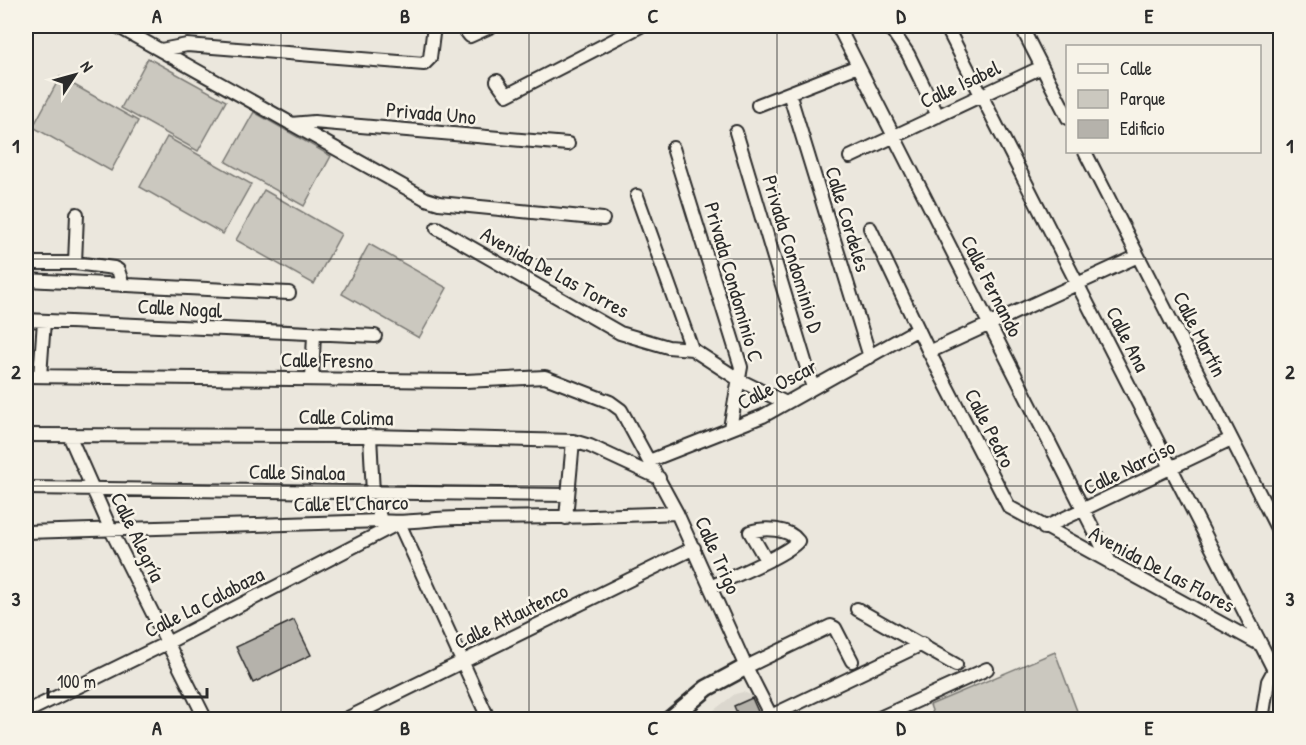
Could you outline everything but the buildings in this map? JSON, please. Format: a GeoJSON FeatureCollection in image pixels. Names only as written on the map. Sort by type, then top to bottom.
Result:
{"type":"FeatureCollection","features":[{"type":"Feature","properties":{"kind":"main road"},"geometry":{"type":"LineString","coordinates":[[669,720],[707,688],[746,667]]}},
{"type":"Feature","properties":{"kind":"street"},"geometry":{"type":"LineString","coordinates":[[117,26],[426,200],[603,219]]}},
{"type":"Feature","properties":{"kind":"street"},"geometry":{"type":"LineString","coordinates":[[161,50],[187,45],[424,64],[429,62],[434,26]]}},
{"type":"Feature","properties":{"kind":"street"},"geometry":{"type":"LineString","coordinates":[[462,26],[470,36],[492,26]]}},
{"type":"Feature","properties":{"kind":"street"},"geometry":{"type":"LineString","coordinates":[[497,81],[507,95],[641,26]]}},
{"type":"Feature","properties":{"kind":"street","name":"Calle Fernando"},"geometry":{"type":"LineString","coordinates":[[838,26],[1111,564]]}},
{"type":"Feature","properties":{"kind":"street"},"geometry":{"type":"LineString","coordinates":[[889,26],[908,54],[938,117]]}},
{"type":"Feature","properties":{"kind":"street","name":"Calle Ana"},"geometry":{"type":"LineString","coordinates":[[946,26],[1261,645],[1277,669]]}},
{"type":"Feature","properties":{"kind":"street"},"geometry":{"type":"LineString","coordinates":[[1022,26],[1066,114]]}},
{"type":"Feature","properties":{"kind":"street"},"geometry":{"type":"LineString","coordinates":[[758,105],[858,66]]}},
{"type":"Feature","properties":{"kind":"street","name":"Calle Isabel"},"geometry":{"type":"LineString","coordinates":[[850,157],[1042,67]]}},
{"type":"Feature","properties":{"kind":"street","name":"Calle Cordeles"},"geometry":{"type":"LineString","coordinates":[[789,93],[870,357]]}},
{"type":"Feature","properties":{"kind":"street","name":"Privada Uno"},"geometry":{"type":"LineString","coordinates":[[291,124],[314,122],[568,144]]}},
{"type":"Feature","properties":{"kind":"street","name":"Privada Condominio D"},"geometry":{"type":"LineString","coordinates":[[736,132],[813,388]]}},
{"type":"Feature","properties":{"kind":"street","name":"Privada Condominio C"},"geometry":{"type":"LineString","coordinates":[[674,148],[741,367],[741,381],[730,429]]}},
{"type":"Feature","properties":{"kind":"street","name":"Calle Martín"},"geometry":{"type":"LineString","coordinates":[[1086,153],[1281,534]]}},
{"type":"Feature","properties":{"kind":"street"},"geometry":{"type":"LineString","coordinates":[[637,196],[692,349]]}},
{"type":"Feature","properties":{"kind":"street"},"geometry":{"type":"LineString","coordinates":[[75,263],[77,214]]}},
{"type":"Feature","properties":{"kind":"street","name":"Avenida De Las Torres"},"geometry":{"type":"LineString","coordinates":[[437,228],[620,333],[668,347],[692,349],[741,381],[786,403]]}},
{"type":"Feature","properties":{"kind":"street","name":"Calle Pedro"},"geometry":{"type":"LineString","coordinates":[[870,228],[929,352],[1009,507],[1044,528]]}},
{"type":"Feature","properties":{"kind":"street"},"geometry":{"type":"LineString","coordinates":[[929,352],[1077,282],[1138,256]]}},
{"type":"Feature","properties":{"kind":"street"},"geometry":{"type":"LineString","coordinates":[[26,263],[75,263],[114,268],[120,273],[123,285]]}},
{"type":"Feature","properties":{"kind":"street"},"geometry":{"type":"LineString","coordinates":[[26,280],[289,293]]}},
{"type":"Feature","properties":{"kind":"street","name":"Calle Nogal"},"geometry":{"type":"LineString","coordinates":[[26,320],[375,336]]}},
{"type":"Feature","properties":{"kind":"street"},"geometry":{"type":"LineString","coordinates":[[40,376],[44,321]]}},
{"type":"Feature","properties":{"kind":"street","name":"Calle Oscar"},"geometry":{"type":"LineString","coordinates":[[650,461],[763,416],[918,329]]}},
{"type":"Feature","properties":{"kind":"street"},"geometry":{"type":"LineString","coordinates":[[312,379],[314,334]]}},
{"type":"Feature","properties":{"kind":"street","name":"Calle Fresno"},"geometry":{"type":"LineString","coordinates":[[26,376],[465,381],[545,376],[610,402],[621,410]]}},
{"type":"Feature","properties":{"kind":"street","name":"Calle Trigo"},"geometry":{"type":"LineString","coordinates":[[621,410],[677,513],[746,667],[772,718]]}},
{"type":"Feature","properties":{"kind":"street","name":"Calle Colima"},"geometry":{"type":"LineString","coordinates":[[26,435],[370,436],[573,441],[590,446],[659,478]]}},
{"type":"Feature","properties":{"kind":"street","name":"Calle Alegría"},"geometry":{"type":"LineString","coordinates":[[69,435],[111,530],[206,720]]}},
{"type":"Feature","properties":{"kind":"street"},"geometry":{"type":"LineString","coordinates":[[370,436],[373,493],[381,521]]}},
{"type":"Feature","properties":{"kind":"street","name":"Calle Narciso"},"geometry":{"type":"LineString","coordinates":[[1044,528],[1231,439]]}},
{"type":"Feature","properties":{"kind":"street"},"geometry":{"type":"LineString","coordinates":[[566,518],[573,441]]}},
{"type":"Feature","properties":{"kind":"street","name":"Calle Sinaloa"},"geometry":{"type":"LineString","coordinates":[[26,488],[568,495]]}},
{"type":"Feature","properties":{"kind":"street","name":"Calle El Charco"},"geometry":{"type":"LineString","coordinates":[[26,532],[381,521],[399,523],[454,518],[566,518],[677,513]]}},
{"type":"Feature","properties":{"kind":"street"},"geometry":{"type":"LineString","coordinates":[[399,523],[489,720]]}},
{"type":"Feature","properties":{"kind":"street","name":"Calle La Calabaza"},"geometry":{"type":"LineString","coordinates":[[27,707],[169,642],[399,523]]}},
{"type":"Feature","properties":{"kind":"street","name":"Avenida De Las Flores"},"geometry":{"type":"LineString","coordinates":[[1044,528],[1261,645]]}},
{"type":"Feature","properties":{"kind":"street"},"geometry":{"type":"LineString","coordinates":[[710,587],[766,560],[794,546],[798,541],[796,537],[777,529],[753,530],[752,536],[766,560]]}},
{"type":"Feature","properties":{"kind":"street"},"geometry":{"type":"LineString","coordinates":[[26,544],[40,533]]}},
{"type":"Feature","properties":{"kind":"street","name":"Calle Atlautenco"},"geometry":{"type":"LineString","coordinates":[[344,720],[694,548]]}},
{"type":"Feature","properties":{"kind":"street"},"geometry":{"type":"LineString","coordinates":[[857,609],[956,665]]}},
{"type":"Feature","properties":{"kind":"street"},"geometry":{"type":"LineString","coordinates":[[746,667],[831,626],[835,628],[852,661]]}},
{"type":"Feature","properties":{"kind":"street"},"geometry":{"type":"LineString","coordinates":[[772,718],[922,644]]}},
{"type":"Feature","properties":{"kind":"street"},"geometry":{"type":"LineString","coordinates":[[875,720],[987,669]]}},
{"type":"Feature","properties":{"kind":"street"},"geometry":{"type":"LineString","coordinates":[[1262,720],[1268,681],[1277,669]]}},
{"type":"Feature","properties":{"kind":"shaded area"},"geometry":{"type":"Polygon","coordinates":[[[743,692],[751,695],[762,719],[701,720],[735,694],[743,692]]]}},
{"type":"Feature","properties":{"kind":"green space"},"geometry":{"type":"Polygon","coordinates":[[[148,58],[226,101],[198,151],[121,108],[148,58]]]}},
{"type":"Feature","properties":{"kind":"green space"},"geometry":{"type":"Polygon","coordinates":[[[60,77],[138,121],[111,171],[33,127],[60,77]]]}},
{"type":"Feature","properties":{"kind":"green space"},"geometry":{"type":"Polygon","coordinates":[[[254,112],[331,156],[304,206],[226,162],[254,112]]]}},
{"type":"Feature","properties":{"kind":"green space"},"geometry":{"type":"Polygon","coordinates":[[[167,137],[251,184],[223,234],[140,187],[167,137]]]}},
{"type":"Feature","properties":{"kind":"green space"},"geometry":{"type":"Polygon","coordinates":[[[264,190],[341,234],[314,284],[236,240],[264,190]]]}},
{"type":"Feature","properties":{"kind":"green space"},"geometry":{"type":"Polygon","coordinates":[[[369,244],[447,288],[419,338],[342,294],[369,244]]]}},
{"type":"Feature","properties":{"kind":"green space"},"geometry":{"type":"Polygon","coordinates":[[[1055,652],[1080,719],[935,719],[930,705],[1055,652]]]}}]}
